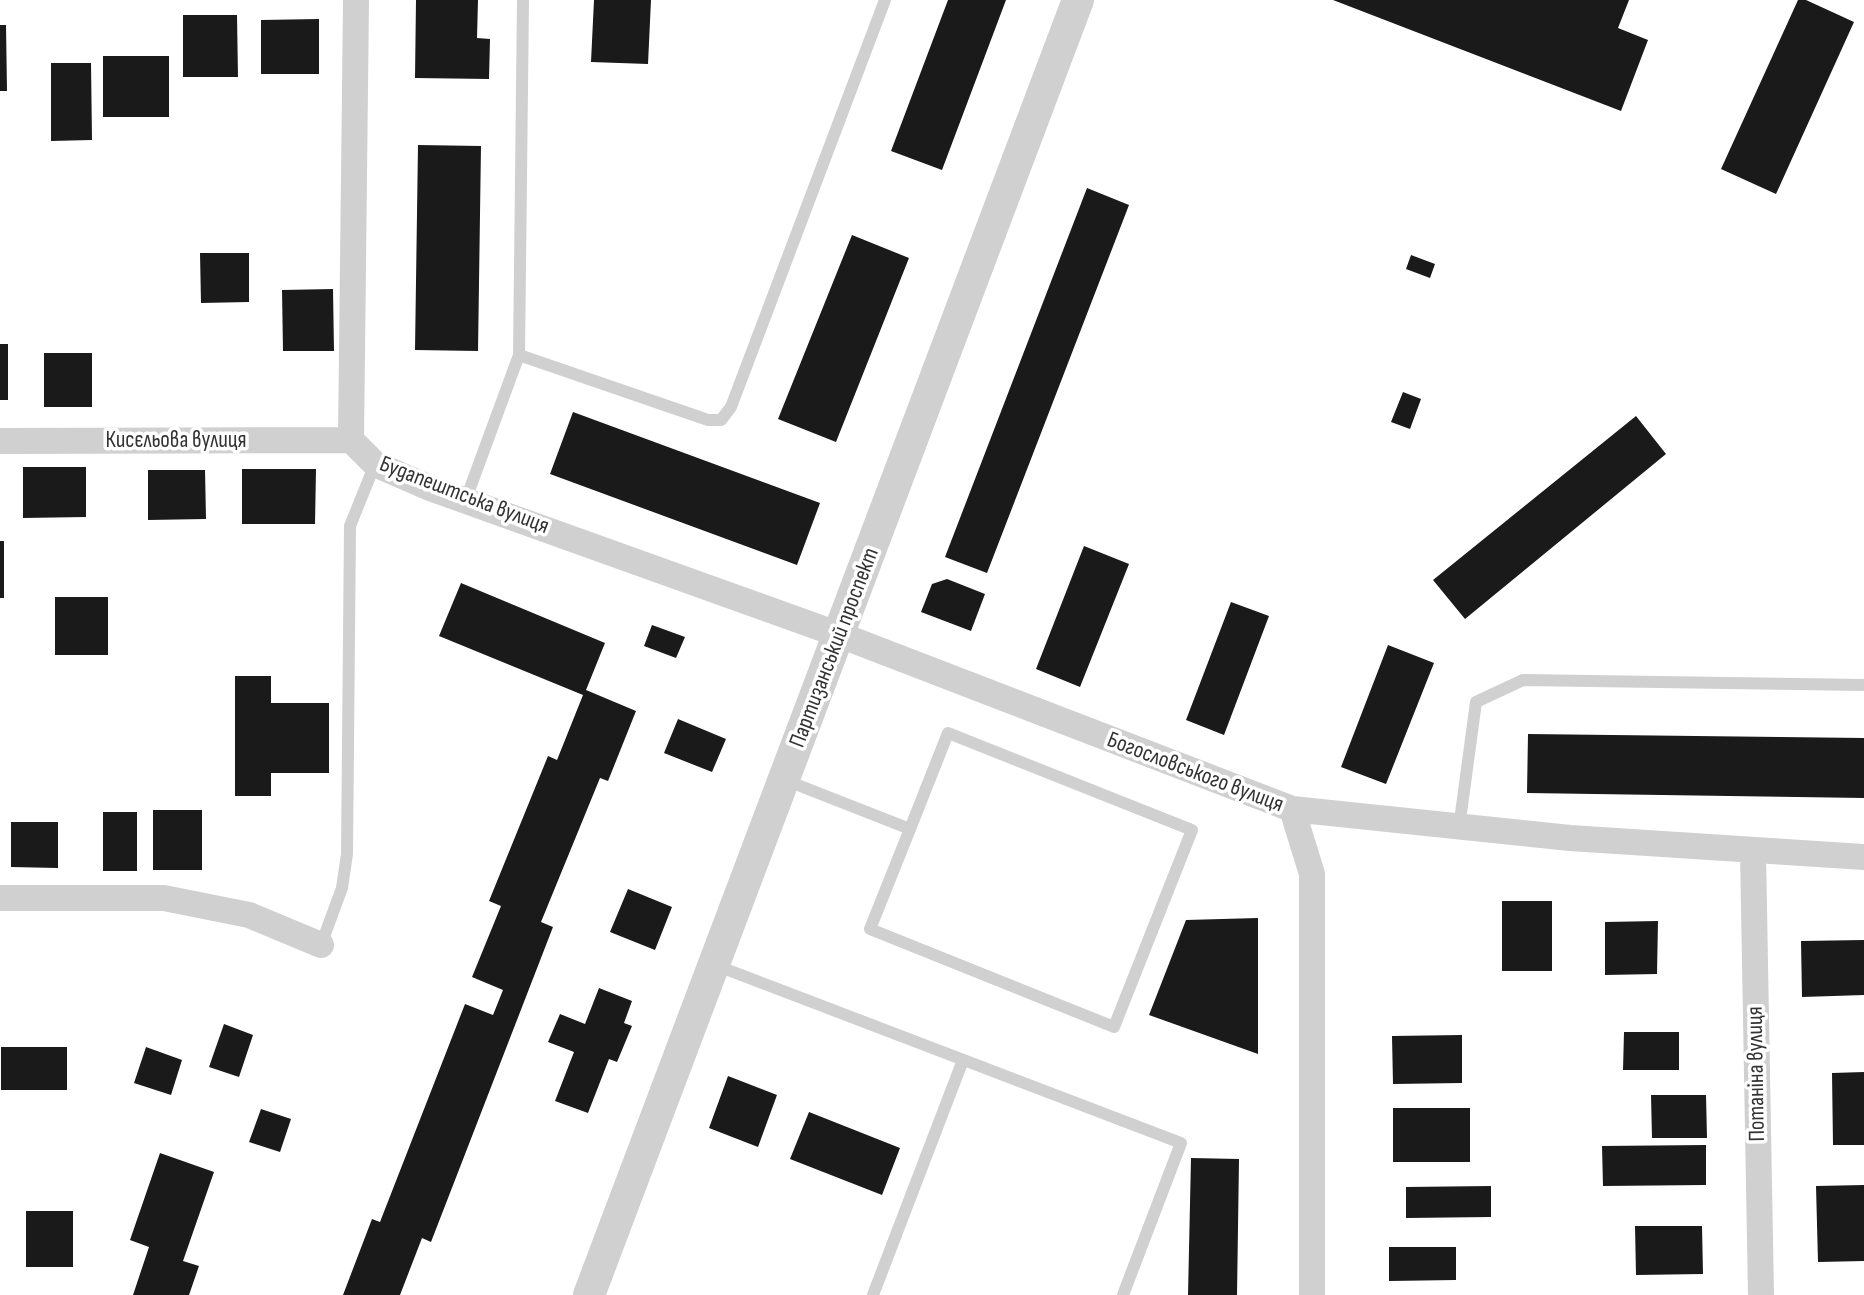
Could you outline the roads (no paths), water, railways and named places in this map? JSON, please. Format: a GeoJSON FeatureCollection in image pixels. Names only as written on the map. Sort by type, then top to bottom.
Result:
{"type":"FeatureCollection","features":[{"type":"Feature","properties":{"kind":"street"},"geometry":{"type":"LineString","coordinates":[[351,440],[356,0]]}},
{"type":"Feature","properties":{"kind":"street","name":"Партизанський проспект"},"geometry":{"type":"LineString","coordinates":[[589,1295],[1078,0]]}},
{"type":"Feature","properties":{"kind":"street","name":"Кисєльова вулиця"},"geometry":{"type":"LineString","coordinates":[[0,441],[351,440]]}},
{"type":"Feature","properties":{"kind":"street","name":"Будапештська вулиця"},"geometry":{"type":"LineString","coordinates":[[351,440],[375,464],[840,635]]}},
{"type":"Feature","properties":{"kind":"street","name":"Богословського вулиця"},"geometry":{"type":"LineString","coordinates":[[840,635],[1292,809],[1312,874],[1312,1295]]}},
{"type":"Feature","properties":{"kind":"street"},"geometry":{"type":"LineString","coordinates":[[1292,809],[1459,828],[1753,852],[1864,857]]}},
{"type":"Feature","properties":{"kind":"street","name":"Потаніна вулиця"},"geometry":{"type":"LineString","coordinates":[[1753,852],[1760,1295]]}},
{"type":"Feature","properties":{"kind":"street"},"geometry":{"type":"LineString","coordinates":[[0,898],[164,898],[249,915],[321,945]]}},
{"type":"Feature","properties":{"kind":"lane"},"geometry":{"type":"LineString","coordinates":[[466,499],[519,355],[523,0]]}},
{"type":"Feature","properties":{"kind":"lane"},"geometry":{"type":"LineString","coordinates":[[519,355],[708,420],[721,419],[731,407],[885,0]]}},
{"type":"Feature","properties":{"kind":"lane"},"geometry":{"type":"LineString","coordinates":[[321,945],[342,888],[348,854],[351,526],[375,464]]}},
{"type":"Feature","properties":{"kind":"lane"},"geometry":{"type":"LineString","coordinates":[[1459,828],[1476,702],[1523,680],[1864,685]]}},
{"type":"Feature","properties":{"kind":"lane"},"geometry":{"type":"LineString","coordinates":[[948,733],[1192,830],[1114,1027],[870,929],[910,830],[948,733]]}},
{"type":"Feature","properties":{"kind":"lane"},"geometry":{"type":"LineString","coordinates":[[785,779],[910,830]]}},
{"type":"Feature","properties":{"kind":"lane"},"geometry":{"type":"LineString","coordinates":[[715,965],[1181,1143],[1123,1295]]}},
{"type":"Feature","properties":{"kind":"lane"},"geometry":{"type":"LineString","coordinates":[[873,1295],[963,1060]]}}]}
